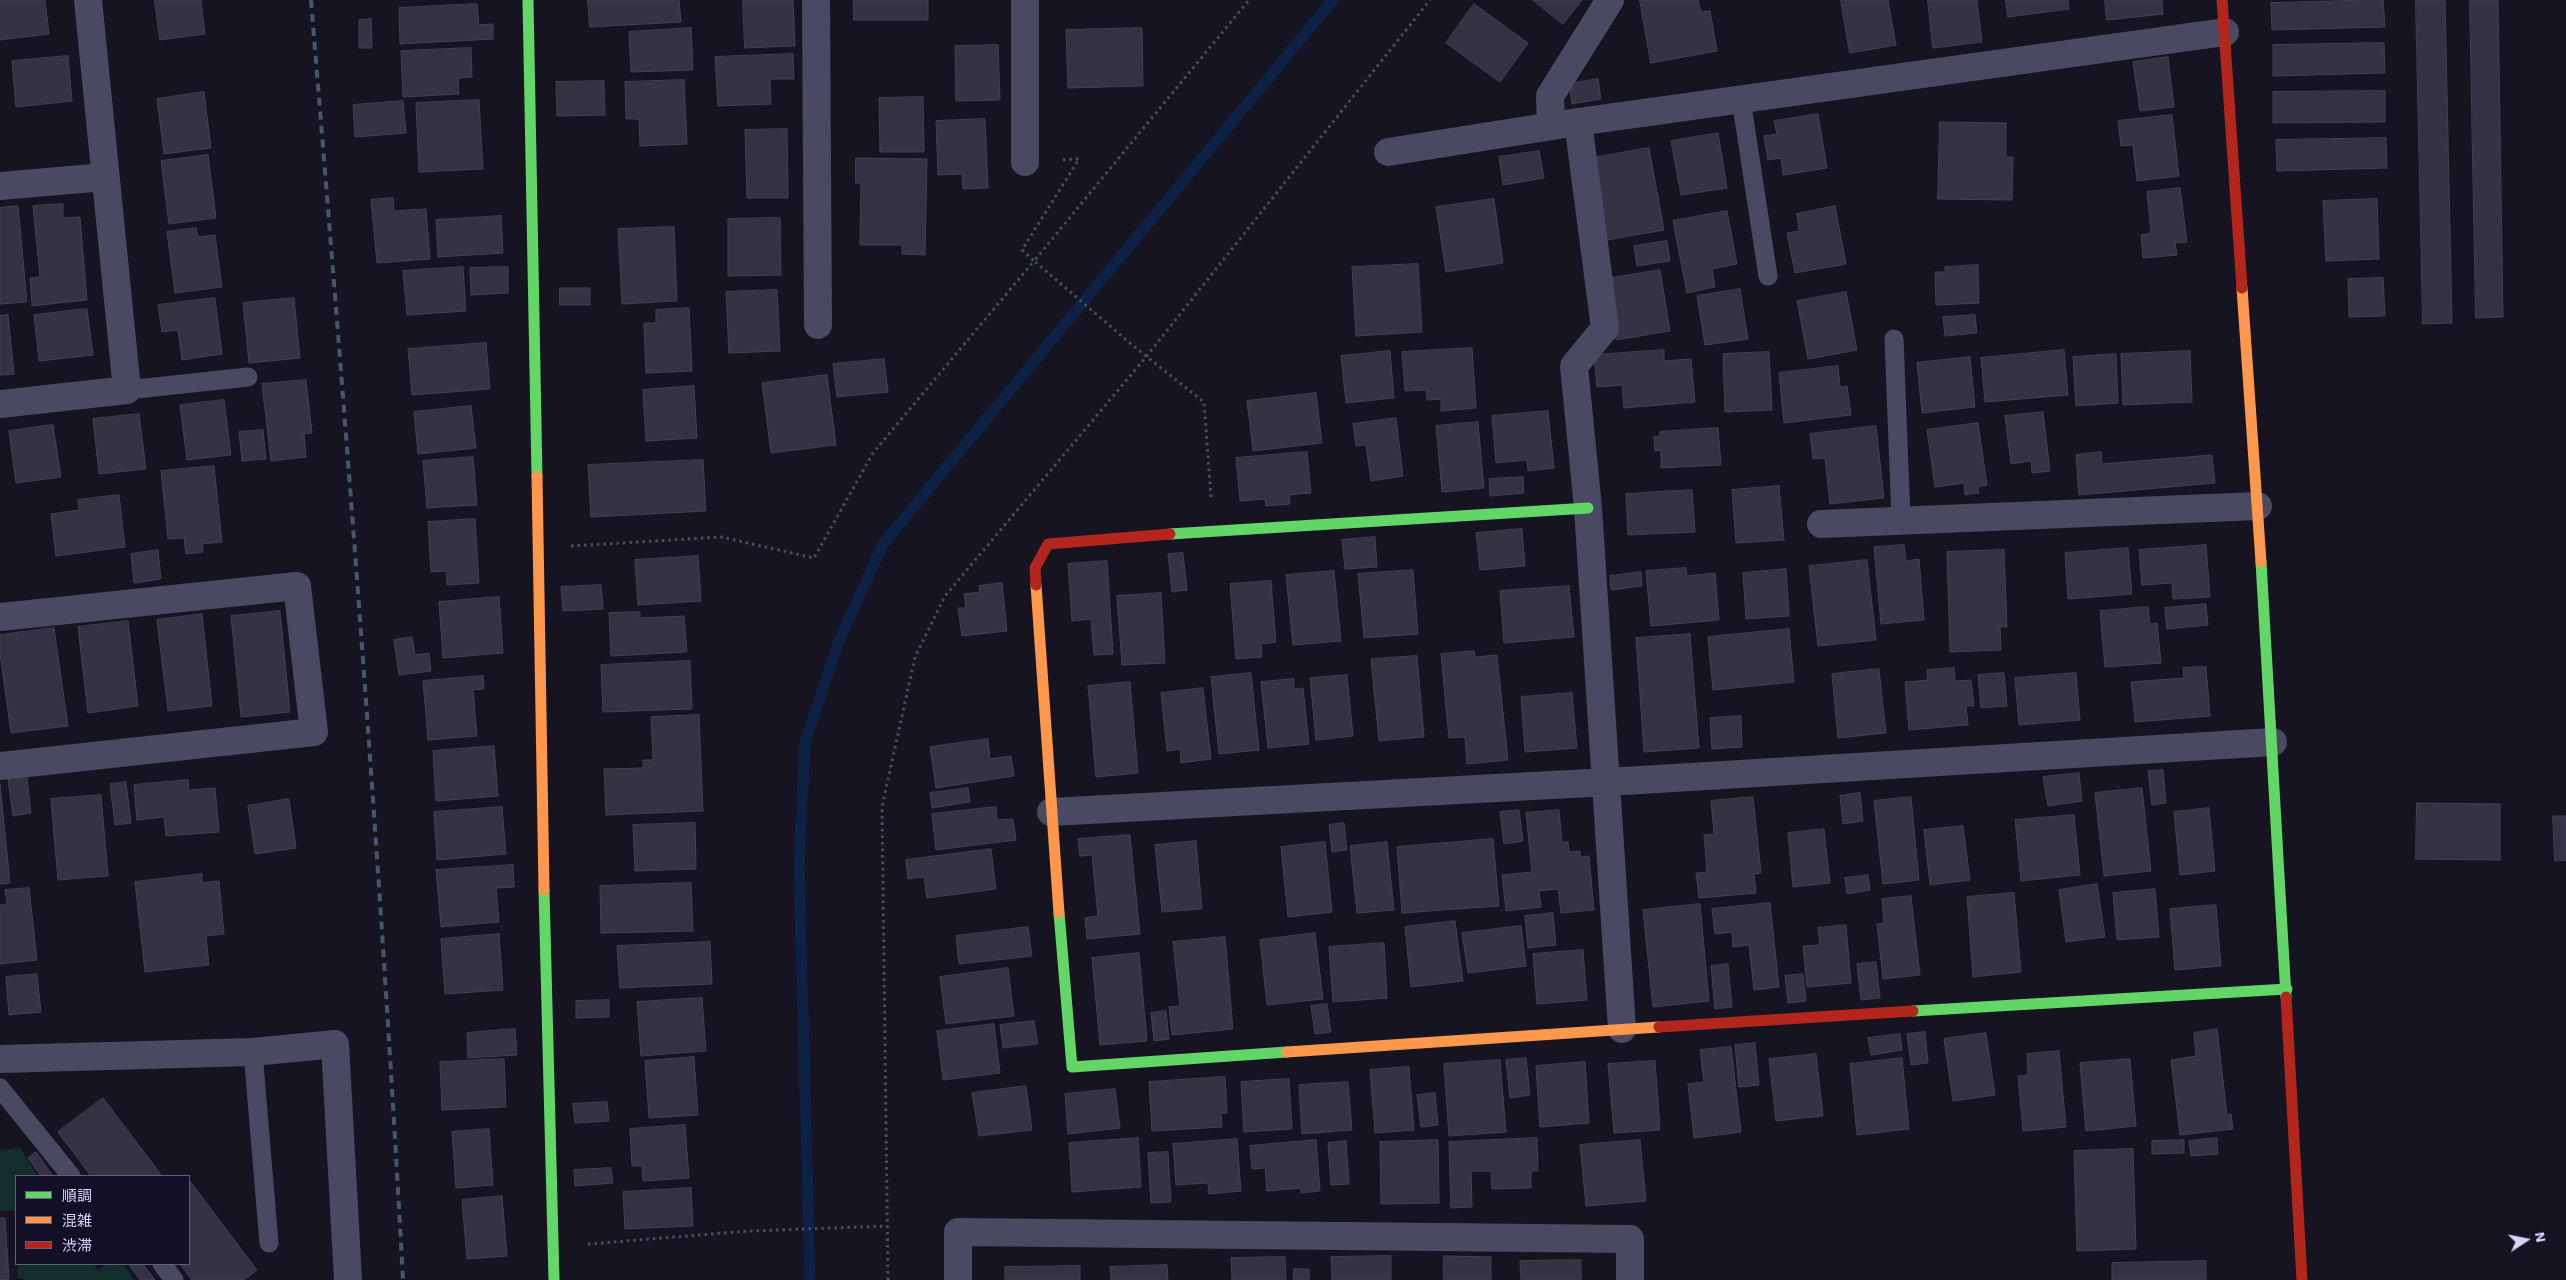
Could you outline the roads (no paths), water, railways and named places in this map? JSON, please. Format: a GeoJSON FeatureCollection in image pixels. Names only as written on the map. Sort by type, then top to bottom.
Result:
{"type":"FeatureCollection","features":[{"type":"Feature","properties":{"kind":"street"},"geometry":{"type":"LineString","coordinates":[[0,404],[126,390],[88,0]]}},
{"type":"Feature","properties":{"kind":"street"},"geometry":{"type":"LineString","coordinates":[[528,0],[554,1280]]}},
{"type":"Feature","properties":{"kind":"street"},"geometry":{"type":"LineString","coordinates":[[816,0],[818,325]]}},
{"type":"Feature","properties":{"kind":"street"},"geometry":{"type":"LineString","coordinates":[[1025,0],[1025,162]]}},
{"type":"Feature","properties":{"kind":"street"},"geometry":{"type":"LineString","coordinates":[[1551,126],[1550,96],[1610,0]]}},
{"type":"Feature","properties":{"kind":"street"},"geometry":{"type":"LineString","coordinates":[[2222,0],[2273,742],[2302,1280]]}},
{"type":"Feature","properties":{"kind":"street"},"geometry":{"type":"LineString","coordinates":[[1388,152],[1578,122],[2225,32]]}},
{"type":"Feature","properties":{"kind":"street"},"geometry":{"type":"LineString","coordinates":[[1578,122],[1605,328],[1574,366],[1588,508],[1622,1029]]}},
{"type":"Feature","properties":{"kind":"street"},"geometry":{"type":"LineString","coordinates":[[0,186],[104,177]]}},
{"type":"Feature","properties":{"kind":"street"},"geometry":{"type":"LineString","coordinates":[[1821,524],[2258,506]]}},
{"type":"Feature","properties":{"kind":"street"},"geometry":{"type":"LineString","coordinates":[[1588,508],[1213,530],[1048,544],[1034,568],[1051,812],[1072,1067],[1622,1029],[2287,989]]}},
{"type":"Feature","properties":{"kind":"street"},"geometry":{"type":"LineString","coordinates":[[0,617],[297,586],[314,732],[0,766]]}},
{"type":"Feature","properties":{"kind":"street"},"geometry":{"type":"LineString","coordinates":[[1051,812],[1606,782],[2273,742]]}},
{"type":"Feature","properties":{"kind":"street"},"geometry":{"type":"LineString","coordinates":[[0,1059],[253,1052],[335,1044],[348,1280]]}},
{"type":"Feature","properties":{"kind":"street"},"geometry":{"type":"LineString","coordinates":[[958,1280],[958,1232],[1630,1239],[1630,1280]]}},
{"type":"Feature","properties":{"kind":"lane"},"geometry":{"type":"LineString","coordinates":[[1741,99],[1768,276]]}},
{"type":"Feature","properties":{"kind":"lane"},"geometry":{"type":"LineString","coordinates":[[1894,339],[1901,520]]}},
{"type":"Feature","properties":{"kind":"lane"},"geometry":{"type":"LineString","coordinates":[[126,390],[248,377]]}},
{"type":"Feature","properties":{"kind":"lane"},"geometry":{"type":"LineString","coordinates":[[253,1052],[269,1243]]}},
{"type":"Feature","properties":{"kind":"lane"},"geometry":{"type":"LineString","coordinates":[[0,1088],[70,1175]]}},
{"type":"Feature","properties":{"kind":"lane"},"geometry":{"type":"LineString","coordinates":[[163,1265],[174,1280]]}},
{"type":"Feature","properties":{"kind":"waterway"},"geometry":{"type":"LineString","coordinates":[[810,1280],[799,864],[805,743],[839,641],[883,544],[1333,0]]}},
{"type":"Feature","properties":{"kind":"railway"},"geometry":{"type":"LineString","coordinates":[[311,0],[373,800],[403,1280]]}}]}
